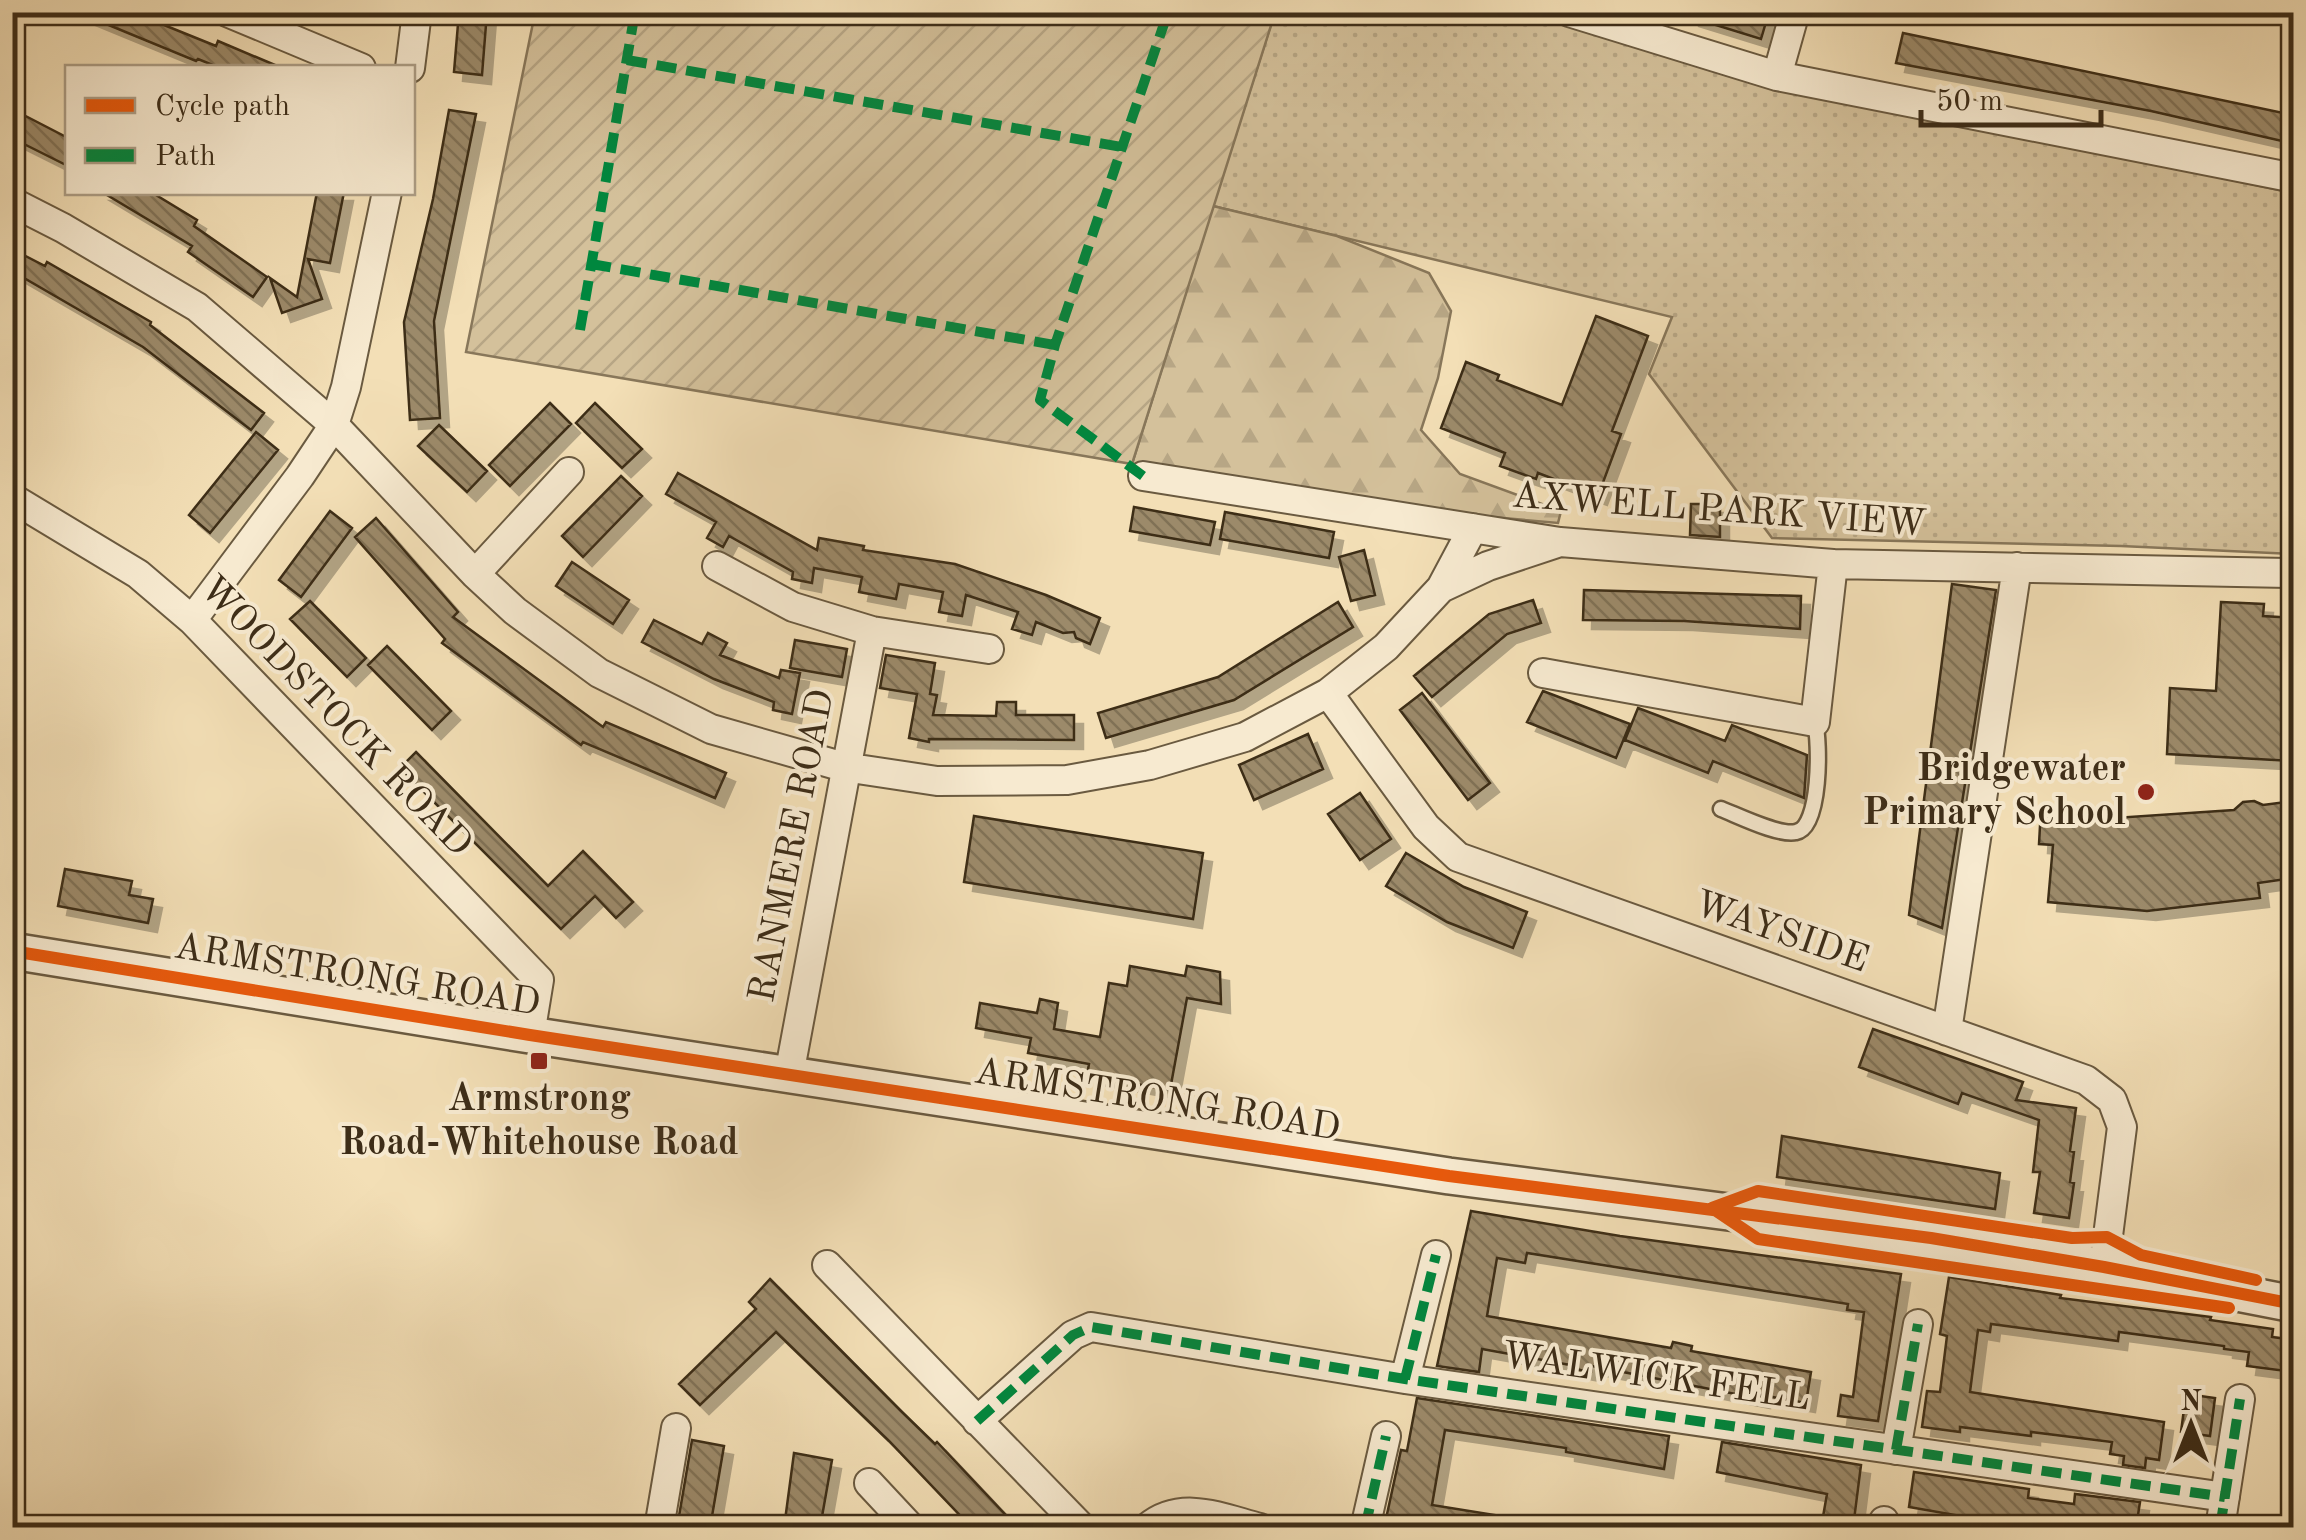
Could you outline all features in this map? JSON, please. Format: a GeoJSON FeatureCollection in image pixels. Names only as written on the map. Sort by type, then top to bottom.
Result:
{"type":"FeatureCollection","features":[{"type":"Feature","properties":{"kind":"street"},"geometry":{"type":"LineString","coordinates":[[228,12],[354,65]]}},
{"type":"Feature","properties":{"kind":"street"},"geometry":{"type":"LineString","coordinates":[[410,65],[417,12]]}},
{"type":"Feature","properties":{"kind":"street"},"geometry":{"type":"LineString","coordinates":[[1569,12],[1777,76],[2294,178]]}},
{"type":"Feature","properties":{"kind":"street"},"geometry":{"type":"LineString","coordinates":[[1777,76],[1795,12]]}},
{"type":"Feature","properties":{"kind":"street"},"geometry":{"type":"LineString","coordinates":[[192,620],[334,425],[346,386],[385,195]]}},
{"type":"Feature","properties":{"kind":"street"},"geometry":{"type":"LineString","coordinates":[[12,202],[64,228],[197,308],[334,425],[514,611],[598,674],[711,729],[844,766],[936,781],[1067,780],[1150,764],[1244,737],[1328,693],[1386,647],[1441,588],[1472,528]]}},
{"type":"Feature","properties":{"kind":"street"},"geometry":{"type":"LineString","coordinates":[[475,574],[570,472]]}},
{"type":"Feature","properties":{"kind":"street","name":"AXWELL PARK VIEW"},"geometry":{"type":"LineString","coordinates":[[1144,476],[1560,542],[1832,564],[2294,573]]}},
{"type":"Feature","properties":{"kind":"street","name":"WOODSTOCK ROAD"},"geometry":{"type":"LineString","coordinates":[[12,498],[138,574],[192,620],[539,980],[530,1035]]}},
{"type":"Feature","properties":{"kind":"street"},"geometry":{"type":"LineString","coordinates":[[1441,588],[1488,566],[1560,542]]}},
{"type":"Feature","properties":{"kind":"street"},"geometry":{"type":"LineString","coordinates":[[1543,673],[1815,722],[1832,564]]}},
{"type":"Feature","properties":{"kind":"street"},"geometry":{"type":"LineString","coordinates":[[717,566],[793,607],[872,631],[989,648]]}},
{"type":"Feature","properties":{"kind":"street"},"geometry":{"type":"LineString","coordinates":[[1947,1031],[2018,567]]}},
{"type":"Feature","properties":{"kind":"street","name":"RANMERE ROAD"},"geometry":{"type":"LineString","coordinates":[[789,1075],[872,631]]}},
{"type":"Feature","properties":{"kind":"street","name":"WAYSIDE"},"geometry":{"type":"LineString","coordinates":[[1328,693],[1426,827],[1458,857],[2086,1080],[2112,1100],[2122,1127],[2104,1267]]}},
{"type":"Feature","properties":{"kind":"street","name":"ARMSTRONG ROAD"},"geometry":{"type":"LineString","coordinates":[[12,951],[1449,1176],[1894,1233],[2104,1267],[2294,1304]]}},
{"type":"Feature","properties":{"kind":"street"},"geometry":{"type":"LineString","coordinates":[[1400,1378],[1436,1254]]}},
{"type":"Feature","properties":{"kind":"street"},"geometry":{"type":"LineString","coordinates":[[827,1264],[1082,1528]]}},
{"type":"Feature","properties":{"kind":"street"},"geometry":{"type":"LineString","coordinates":[[1896,1450],[1918,1324]]}},
{"type":"Feature","properties":{"kind":"street","name":"WALWICK FELL"},"geometry":{"type":"LineString","coordinates":[[977,1421],[1072,1335],[1090,1327],[1400,1378],[2224,1496]]}},
{"type":"Feature","properties":{"kind":"street"},"geometry":{"type":"LineString","coordinates":[[2220,1528],[2240,1399]]}},
{"type":"Feature","properties":{"kind":"street"},"geometry":{"type":"LineString","coordinates":[[659,1528],[676,1428]]}},
{"type":"Feature","properties":{"kind":"street"},"geometry":{"type":"LineString","coordinates":[[1365,1528],[1386,1436]]}},
{"type":"Feature","properties":{"kind":"street"},"geometry":{"type":"LineString","coordinates":[[869,1483],[905,1526]]}},
{"type":"Feature","properties":{"kind":"street"},"geometry":{"type":"LineString","coordinates":[[1147,1528],[1158,1518],[1193,1511],[1260,1528]]}},
{"type":"Feature","properties":{"kind":"lane"},"geometry":{"type":"LineString","coordinates":[[1722,809],[1779,830],[1794,833],[1804,829],[1810,820],[1820,755],[1815,722]]}},
{"type":"Feature","properties":{"kind":"green space"},"geometry":{"type":"Polygon","coordinates":[[[1275,12],[1529,13],[1771,82],[2293,193],[2293,554],[1772,538],[1649,374],[1672,317],[1213,206],[1275,12]]]}},
{"type":"Feature","properties":{"kind":"green space"},"geometry":{"type":"Polygon","coordinates":[[[535,13],[1275,13],[1132,464],[466,352],[535,13]]]}},
{"type":"Feature","properties":{"kind":"green space"},"geometry":{"type":"Polygon","coordinates":[[[1213,206],[1337,236],[1429,273],[1451,311],[1438,378],[1421,430],[1460,474],[1561,511],[1558,523],[1469,515],[1132,464],[1213,206]]]}},
{"type":"Feature","properties":{"kind":"building"},"geometry":{"type":"Polygon","coordinates":[[[77,12],[132,12],[275,65],[213,65],[77,12]]]}},
{"type":"Feature","properties":{"kind":"building"},"geometry":{"type":"Polygon","coordinates":[[[459,12],[487,12],[482,75],[454,72],[459,12]]]}},
{"type":"Feature","properties":{"kind":"building"},"geometry":{"type":"Polygon","coordinates":[[[1690,12],[1769,12],[1761,39],[1690,17],[1690,12]]]}},
{"type":"Feature","properties":{"kind":"building"},"geometry":{"type":"Polygon","coordinates":[[[1903,33],[2288,114],[2282,141],[2151,111],[1896,63],[1903,33]]]}},
{"type":"Feature","properties":{"kind":"building"},"geometry":{"type":"Polygon","coordinates":[[[12,109],[65,136],[65,164],[12,138],[12,109]]]}},
{"type":"Feature","properties":{"kind":"building"},"geometry":{"type":"Polygon","coordinates":[[[449,110],[476,114],[434,321],[440,418],[410,420],[404,322],[449,110]]]}},
{"type":"Feature","properties":{"kind":"building"},"geometry":{"type":"Polygon","coordinates":[[[107,195],[156,195],[197,220],[194,226],[267,277],[253,297],[188,252],[192,246],[107,195]]]}},
{"type":"Feature","properties":{"kind":"building"},"geometry":{"type":"Polygon","coordinates":[[[316,195],[343,195],[330,263],[308,259],[322,299],[282,313],[270,278],[297,297],[316,195]]]}},
{"type":"Feature","properties":{"kind":"building"},"geometry":{"type":"Polygon","coordinates":[[[12,249],[45,266],[47,262],[151,322],[264,413],[251,430],[143,347],[12,271],[12,249]]]}},
{"type":"Feature","properties":{"kind":"building"},"geometry":{"type":"Polygon","coordinates":[[[1596,316],[1648,336],[1612,431],[1621,434],[1598,496],[1538,473],[1536,479],[1500,466],[1505,453],[1441,428],[1466,362],[1499,375],[1497,380],[1562,405],[1596,316]]]}},
{"type":"Feature","properties":{"kind":"building"},"geometry":{"type":"Polygon","coordinates":[[[550,403],[571,424],[510,486],[489,465],[550,403]]]}},
{"type":"Feature","properties":{"kind":"building"},"geometry":{"type":"Polygon","coordinates":[[[595,403],[642,449],[622,468],[576,423],[595,403]]]}},
{"type":"Feature","properties":{"kind":"building"},"geometry":{"type":"Polygon","coordinates":[[[439,425],[487,471],[467,492],[418,446],[439,425]]]}},
{"type":"Feature","properties":{"kind":"building"},"geometry":{"type":"Polygon","coordinates":[[[256,432],[278,450],[210,533],[189,515],[256,432]]]}},
{"type":"Feature","properties":{"kind":"building"},"geometry":{"type":"Polygon","coordinates":[[[678,473],[817,550],[819,538],[864,546],[863,550],[955,564],[1100,618],[1090,644],[1076,638],[1074,632],[1063,633],[1036,622],[1032,635],[1012,629],[1018,612],[966,595],[962,616],[939,612],[943,592],[899,584],[896,599],[859,592],[862,577],[814,568],[812,583],[792,579],[793,572],[729,536],[723,547],[707,538],[716,522],[666,494],[678,473]]]}},
{"type":"Feature","properties":{"kind":"building"},"geometry":{"type":"Polygon","coordinates":[[[621,476],[642,496],[583,557],[562,536],[621,476]]]}},
{"type":"Feature","properties":{"kind":"building"},"geometry":{"type":"Polygon","coordinates":[[[1691,504],[1720,504],[1720,537],[1690,535],[1691,504]]]}},
{"type":"Feature","properties":{"kind":"building"},"geometry":{"type":"Polygon","coordinates":[[[1134,507],[1215,522],[1210,545],[1130,531],[1134,507]]]}},
{"type":"Feature","properties":{"kind":"building"},"geometry":{"type":"Polygon","coordinates":[[[330,511],[352,528],[301,597],[279,580],[330,511]]]}},
{"type":"Feature","properties":{"kind":"building"},"geometry":{"type":"Polygon","coordinates":[[[1225,512],[1334,532],[1329,558],[1220,539],[1225,512]]]}},
{"type":"Feature","properties":{"kind":"building"},"geometry":{"type":"Polygon","coordinates":[[[376,518],[458,612],[453,617],[603,727],[606,722],[726,773],[715,798],[583,742],[581,745],[442,643],[445,639],[355,537],[376,518]]]}},
{"type":"Feature","properties":{"kind":"building"},"geometry":{"type":"Polygon","coordinates":[[[1364,550],[1375,595],[1351,601],[1339,557],[1364,550]]]}},
{"type":"Feature","properties":{"kind":"building"},"geometry":{"type":"Polygon","coordinates":[[[572,562],[629,600],[613,624],[556,586],[572,562]]]}},
{"type":"Feature","properties":{"kind":"building"},"geometry":{"type":"Polygon","coordinates":[[[1952,584],[1996,590],[1942,928],[1909,915],[1952,584]]]}},
{"type":"Feature","properties":{"kind":"building"},"geometry":{"type":"Polygon","coordinates":[[[1584,590],[1801,596],[1800,629],[1684,621],[1583,620],[1584,590]]]}},
{"type":"Feature","properties":{"kind":"building"},"geometry":{"type":"Polygon","coordinates":[[[1533,600],[1541,623],[1507,634],[1432,697],[1414,676],[1489,614],[1533,600]]]}},
{"type":"Feature","properties":{"kind":"building"},"geometry":{"type":"Polygon","coordinates":[[[310,601],[366,658],[347,677],[290,619],[310,601]]]}},
{"type":"Feature","properties":{"kind":"building"},"geometry":{"type":"Polygon","coordinates":[[[1338,602],[1353,627],[1234,700],[1106,738],[1098,713],[1218,677],[1338,602]]]}},
{"type":"Feature","properties":{"kind":"building"},"geometry":{"type":"Polygon","coordinates":[[[2221,602],[2264,604],[2263,616],[2294,618],[2294,761],[2167,754],[2170,688],[2216,691],[2221,602]]]}},
{"type":"Feature","properties":{"kind":"building"},"geometry":{"type":"Polygon","coordinates":[[[654,620],[702,644],[708,633],[727,643],[720,655],[779,678],[781,670],[800,673],[792,714],[773,710],[774,702],[714,679],[642,642],[654,620]]]}},
{"type":"Feature","properties":{"kind":"building"},"geometry":{"type":"Polygon","coordinates":[[[795,640],[847,649],[842,677],[790,668],[795,640]]]}},
{"type":"Feature","properties":{"kind":"building"},"geometry":{"type":"Polygon","coordinates":[[[387,646],[451,711],[432,730],[368,665],[387,646]]]}},
{"type":"Feature","properties":{"kind":"building"},"geometry":{"type":"Polygon","coordinates":[[[886,655],[935,663],[930,694],[937,695],[933,715],[996,716],[997,702],[1016,702],[1016,715],[1074,715],[1074,740],[929,742],[909,738],[917,694],[880,688],[886,655]]]}},
{"type":"Feature","properties":{"kind":"building"},"geometry":{"type":"Polygon","coordinates":[[[1543,691],[1630,724],[1616,758],[1527,722],[1543,691]]]}},
{"type":"Feature","properties":{"kind":"building"},"geometry":{"type":"Polygon","coordinates":[[[1422,693],[1490,783],[1468,800],[1400,710],[1422,693]]]}},
{"type":"Feature","properties":{"kind":"building"},"geometry":{"type":"Polygon","coordinates":[[[1638,708],[1725,741],[1732,725],[1807,755],[1804,798],[1713,761],[1708,773],[1625,740],[1638,708]]]}},
{"type":"Feature","properties":{"kind":"building"},"geometry":{"type":"Polygon","coordinates":[[[1308,734],[1323,769],[1254,800],[1239,765],[1308,734]]]}},
{"type":"Feature","properties":{"kind":"building"},"geometry":{"type":"Polygon","coordinates":[[[416,752],[548,886],[583,851],[633,902],[616,918],[595,896],[561,929],[400,768],[416,752]]]}},
{"type":"Feature","properties":{"kind":"building"},"geometry":{"type":"Polygon","coordinates":[[[1360,793],[1391,839],[1360,860],[1328,814],[1360,793]]]}},
{"type":"Feature","properties":{"kind":"building"},"geometry":{"type":"Polygon","coordinates":[[[2294,801],[2294,878],[2258,883],[2260,898],[2147,911],[2048,902],[2053,845],[2039,844],[2041,808],[2116,812],[2115,818],[2234,810],[2243,802],[2263,805],[2294,801]]]}},
{"type":"Feature","properties":{"kind":"building"},"geometry":{"type":"Polygon","coordinates":[[[974,816],[1203,853],[1193,919],[964,882],[974,816]]]}},
{"type":"Feature","properties":{"kind":"building"},"geometry":{"type":"Polygon","coordinates":[[[1406,853],[1464,887],[1527,912],[1513,948],[1447,922],[1386,886],[1406,853]]]}},
{"type":"Feature","properties":{"kind":"building"},"geometry":{"type":"Polygon","coordinates":[[[65,869],[132,881],[129,895],[153,899],[148,923],[58,906],[65,869]]]}},
{"type":"Feature","properties":{"kind":"building"},"geometry":{"type":"Polygon","coordinates":[[[1130,966],[1185,976],[1187,966],[1220,972],[1221,1004],[1187,998],[1170,1090],[1087,1075],[1089,1064],[1028,1053],[1031,1038],[976,1028],[980,1003],[1037,1013],[1040,999],[1058,1003],[1054,1029],[1100,1037],[1109,983],[1127,986],[1130,966]]]}},
{"type":"Feature","properties":{"kind":"building"},"geometry":{"type":"Polygon","coordinates":[[[1873,1029],[2023,1082],[2016,1100],[2076,1108],[2070,1151],[2074,1152],[2070,1182],[2074,1183],[2069,1218],[2034,1213],[2040,1172],[2033,1172],[2039,1120],[1962,1093],[1958,1104],[1859,1067],[1873,1029]]]}},
{"type":"Feature","properties":{"kind":"building"},"geometry":{"type":"Polygon","coordinates":[[[1782,1136],[2000,1173],[1995,1209],[1777,1177],[1782,1136]]]}},
{"type":"Feature","properties":{"kind":"building"},"geometry":{"type":"Polygon","coordinates":[[[1471,1211],[1620,1236],[1901,1274],[1878,1421],[1838,1416],[1841,1395],[1853,1397],[1864,1312],[1847,1310],[1848,1304],[1527,1253],[1525,1263],[1497,1258],[1487,1316],[1671,1348],[1673,1342],[1692,1346],[1691,1351],[1811,1372],[1806,1403],[1761,1395],[1761,1399],[1592,1366],[1591,1372],[1482,1349],[1479,1372],[1437,1366],[1471,1211]]]}},
{"type":"Feature","properties":{"kind":"building"},"geometry":{"type":"Polygon","coordinates":[[[1949,1277],[2061,1295],[2060,1298],[2273,1329],[2272,1337],[2294,1340],[2294,1372],[2247,1366],[2249,1352],[2224,1346],[2119,1332],[2118,1341],[1991,1324],[1990,1332],[1978,1330],[1970,1392],[2164,1422],[2159,1460],[2146,1458],[2145,1468],[2123,1465],[2124,1456],[2110,1454],[2112,1442],[2031,1432],[2031,1436],[1960,1427],[1960,1432],[1922,1427],[1927,1391],[1940,1392],[1947,1336],[1940,1334],[1949,1277]]]}},
{"type":"Feature","properties":{"kind":"building"},"geometry":{"type":"Polygon","coordinates":[[[770,1279],[937,1442],[1018,1528],[972,1528],[776,1332],[700,1405],[679,1384],[756,1309],[749,1302],[770,1279]]]}},
{"type":"Feature","properties":{"kind":"building"},"geometry":{"type":"Polygon","coordinates":[[[2186,1394],[2215,1398],[2210,1436],[2181,1432],[2186,1394]]]}},
{"type":"Feature","properties":{"kind":"building"},"geometry":{"type":"Polygon","coordinates":[[[1417,1398],[1669,1436],[1664,1469],[1566,1452],[1566,1448],[1445,1430],[1432,1505],[1507,1517],[1506,1528],[1384,1528],[1401,1450],[1407,1451],[1417,1398]]]}},
{"type":"Feature","properties":{"kind":"building"},"geometry":{"type":"Polygon","coordinates":[[[692,1440],[724,1446],[710,1528],[677,1528],[692,1440]]]}},
{"type":"Feature","properties":{"kind":"building"},"geometry":{"type":"Polygon","coordinates":[[[1722,1442],[1861,1465],[1853,1528],[1821,1528],[1827,1494],[1717,1472],[1722,1442]]]}},
{"type":"Feature","properties":{"kind":"building"},"geometry":{"type":"Polygon","coordinates":[[[794,1453],[832,1460],[820,1528],[784,1528],[794,1453]]]}},
{"type":"Feature","properties":{"kind":"building"},"geometry":{"type":"Polygon","coordinates":[[[1914,1472],[2029,1489],[2028,1498],[2074,1504],[2075,1494],[2140,1502],[2136,1528],[2029,1528],[1909,1507],[1914,1472]]]}},
{"type":"Feature","properties":{"kind":"marked path"},"geometry":{"type":"LineString","coordinates":[[580,330],[635,12]]}},
{"type":"Feature","properties":{"kind":"marked path"},"geometry":{"type":"LineString","coordinates":[[1143,476],[1040,400],[1168,12]]}},
{"type":"Feature","properties":{"kind":"marked path"},"geometry":{"type":"LineString","coordinates":[[627,60],[1122,147]]}},
{"type":"Feature","properties":{"kind":"marked path"},"geometry":{"type":"LineString","coordinates":[[591,264],[1055,345]]}},
{"type":"Feature","properties":{"kind":"marked path"},"geometry":{"type":"LineString","coordinates":[[1405,1379],[1436,1255]]}},
{"type":"Feature","properties":{"kind":"marked path"},"geometry":{"type":"LineString","coordinates":[[1896,1450],[1918,1324]]}},
{"type":"Feature","properties":{"kind":"marked path"},"geometry":{"type":"LineString","coordinates":[[977,1421],[1073,1335],[1091,1327],[1405,1379],[2225,1497]]}},
{"type":"Feature","properties":{"kind":"marked path"},"geometry":{"type":"LineString","coordinates":[[2220,1528],[2240,1399]]}},
{"type":"Feature","properties":{"kind":"marked path"},"geometry":{"type":"LineString","coordinates":[[1365,1528],[1386,1436]]}},
{"type":"Feature","properties":{"kind":"marked path"},"geometry":{"type":"LineString","coordinates":[[1882,1528],[1884,1521]]}},
{"type":"Feature","properties":{"kind":"marked path"},"geometry":{"type":"LineString","coordinates":[[252,1522],[272,1528]]}},
{"type":"Feature","properties":{"kind":"cycle path"},"geometry":{"type":"LineString","coordinates":[[12,951],[1449,1176],[1931,1238],[2294,1304]]}},
{"type":"Feature","properties":{"kind":"cycle path"},"geometry":{"type":"LineString","coordinates":[[2229,1308],[1758,1239],[1712,1208],[1758,1191],[2072,1238],[2107,1237],[2141,1255],[2256,1280]]}},
{"type":"Feature","properties":{"kind":"place","name":"Bridgewater Primary School"},"geometry":{"type":"Point","coordinates":[2146,792]}},
{"type":"Feature","properties":{"kind":"place","name":"Armstrong Road-Whitehouse Road"},"geometry":{"type":"Point","coordinates":[539,1061]}}]}
